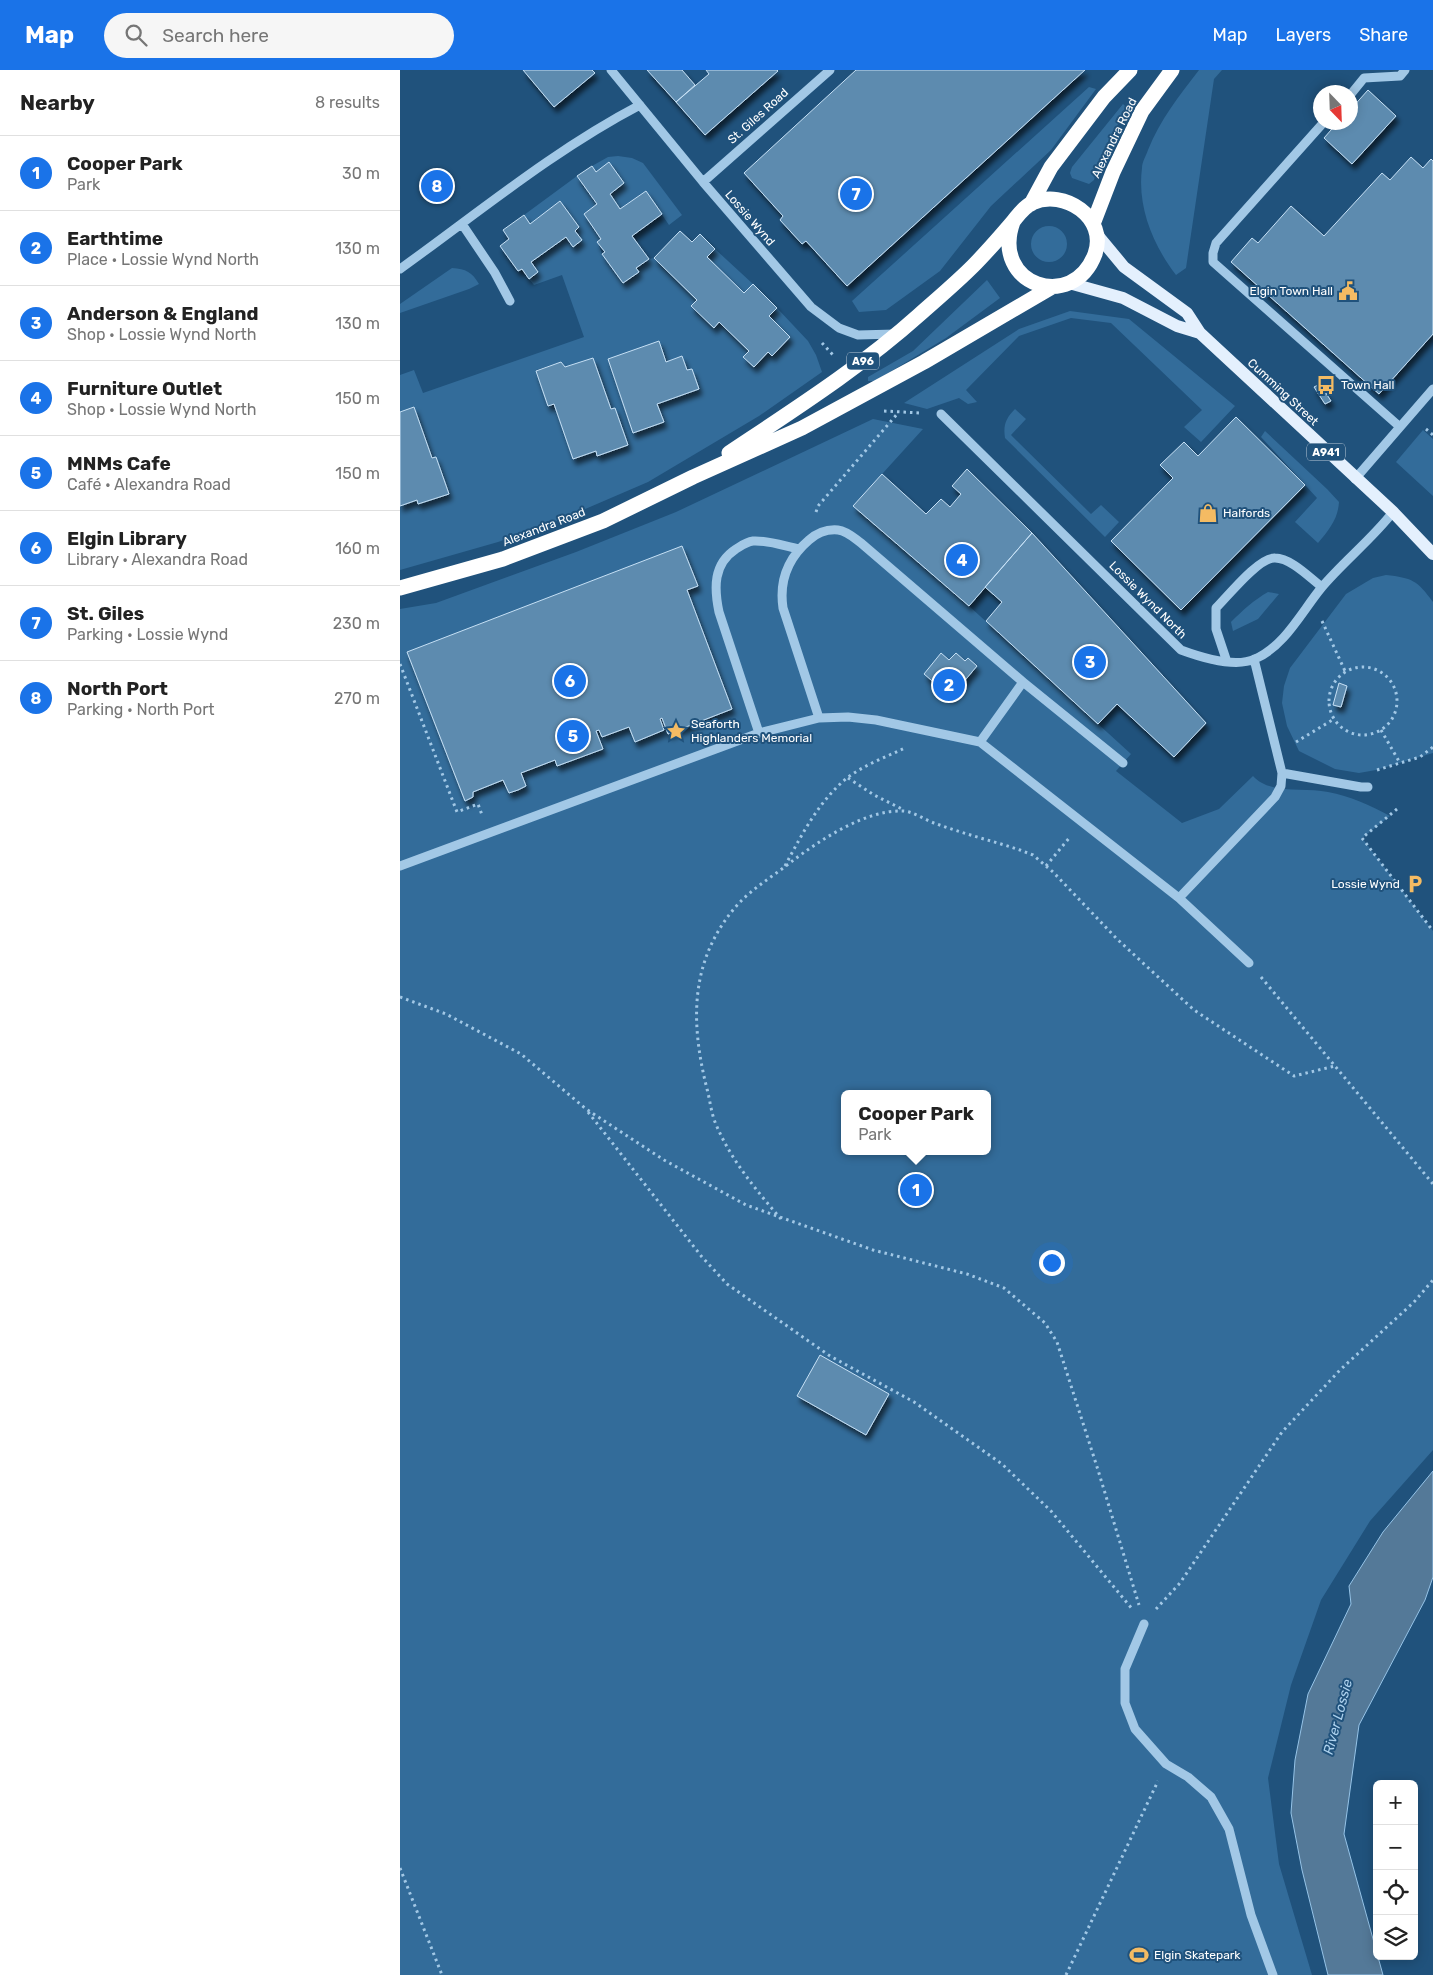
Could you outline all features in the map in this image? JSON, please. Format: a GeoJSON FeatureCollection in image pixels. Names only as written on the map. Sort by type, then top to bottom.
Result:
{"type":"FeatureCollection","features":[{"type":"Feature","properties":{"kind":"highway","name":"Alexandra Road"},"geometry":{"type":"LineString","coordinates":[[1031,204],[1051,167],[1104,97],[1130,70]]}},
{"type":"Feature","properties":{"kind":"highway","name":"Alexandra Road"},"geometry":{"type":"LineString","coordinates":[[1094,228],[1113,172],[1142,111],[1172,70]]}},
{"type":"Feature","properties":{"kind":"highway"},"geometry":{"type":"LineString","coordinates":[[1031,204],[1044,199],[1059,198],[1073,203],[1084,212],[1094,228]]}},
{"type":"Feature","properties":{"kind":"highway","name":"A96"},"geometry":{"type":"LineString","coordinates":[[693,477],[882,347],[973,266],[1021,211],[1031,204]]}},
{"type":"Feature","properties":{"kind":"highway"},"geometry":{"type":"LineString","coordinates":[[1013,222],[1008,246],[1011,259],[1018,270],[1028,279],[1039,285],[1052,287]]}},
{"type":"Feature","properties":{"kind":"highway","name":"A96"},"geometry":{"type":"LineString","coordinates":[[693,477],[802,428],[924,362],[1052,287],[1069,283],[1081,276],[1090,265],[1096,252],[1094,228]]}},
{"type":"Feature","properties":{"kind":"highway","name":"Alexandra Road"},"geometry":{"type":"LineString","coordinates":[[400,588],[512,556],[603,521],[693,477]]}},
{"type":"Feature","properties":{"kind":"main road","name":"Cumming Street"},"geometry":{"type":"LineString","coordinates":[[1094,228],[1124,266],[1187,313],[1200,333],[1355,479],[1393,512],[1433,554]]}},
{"type":"Feature","properties":{"kind":"main road","name":"Cumming Street"},"geometry":{"type":"LineString","coordinates":[[1069,283],[1123,298],[1177,326],[1200,333]]}},
{"type":"Feature","properties":{"kind":"street","name":"Lossie Wynd"},"geometry":{"type":"LineString","coordinates":[[611,70],[703,182],[811,308],[839,328],[858,335],[898,334]]}},
{"type":"Feature","properties":{"kind":"street","name":"St. Giles Road"},"geometry":{"type":"LineString","coordinates":[[703,182],[830,70]]}},
{"type":"Feature","properties":{"kind":"street"},"geometry":{"type":"LineString","coordinates":[[1358,85],[1364,78],[1400,76],[1405,70]]}},
{"type":"Feature","properties":{"kind":"street"},"geometry":{"type":"LineString","coordinates":[[400,269],[597,129],[640,105]]}},
{"type":"Feature","properties":{"kind":"street"},"geometry":{"type":"LineString","coordinates":[[1317,130],[1216,243],[1213,262],[1400,427]]}},
{"type":"Feature","properties":{"kind":"street"},"geometry":{"type":"LineString","coordinates":[[462,224],[495,273],[510,301]]}},
{"type":"Feature","properties":{"kind":"street"},"geometry":{"type":"LineString","coordinates":[[1355,479],[1433,389]]}},
{"type":"Feature","properties":{"kind":"street","name":"Lossie Wynd North"},"geometry":{"type":"LineString","coordinates":[[941,414],[1181,650],[1226,662],[1254,660]]}},
{"type":"Feature","properties":{"kind":"street"},"geometry":{"type":"LineString","coordinates":[[1179,898],[1275,797],[1281,786],[1282,773],[1254,660],[1278,642],[1322,587],[1384,524],[1393,512]]}},
{"type":"Feature","properties":{"kind":"street"},"geometry":{"type":"LineString","coordinates":[[819,718],[781,598],[788,565],[798,549],[822,532],[838,530],[852,537],[1123,763]]}},
{"type":"Feature","properties":{"kind":"street"},"geometry":{"type":"LineString","coordinates":[[759,733],[719,612],[714,586],[722,562],[742,545],[759,541],[798,549]]}},
{"type":"Feature","properties":{"kind":"street"},"geometry":{"type":"LineString","coordinates":[[1226,662],[1216,629],[1216,608],[1262,562],[1276,558],[1296,566],[1322,587]]}},
{"type":"Feature","properties":{"kind":"street"},"geometry":{"type":"LineString","coordinates":[[980,742],[1024,682]]}},
{"type":"Feature","properties":{"kind":"street"},"geometry":{"type":"LineString","coordinates":[[400,866],[759,733],[819,718],[848,717],[876,720],[980,742],[1179,898],[1249,963]]}},
{"type":"Feature","properties":{"kind":"street"},"geometry":{"type":"LineString","coordinates":[[1282,773],[1368,787]]}},
{"type":"Feature","properties":{"kind":"street"},"geometry":{"type":"LineString","coordinates":[[1144,1624],[1125,1669],[1125,1703],[1135,1729],[1166,1764],[1188,1777],[1211,1797],[1229,1829],[1251,1915],[1273,1975]]}},
{"type":"Feature","properties":{"kind":"path"},"geometry":{"type":"LineString","coordinates":[[814,536],[815,517],[818,506],[898,413]]}},
{"type":"Feature","properties":{"kind":"path"},"geometry":{"type":"LineString","coordinates":[[1315,596],[1323,625],[1345,671]]}},
{"type":"Feature","properties":{"kind":"path"},"geometry":{"type":"LineString","coordinates":[[400,664],[457,812],[478,804],[488,833]]}},
{"type":"Feature","properties":{"kind":"path"},"geometry":{"type":"LineString","coordinates":[[1356,667],[1373,669],[1388,678],[1394,688],[1397,699],[1395,711],[1390,721],[1381,730],[1366,734],[1350,733],[1334,719],[1329,709],[1328,698],[1336,678],[1345,671],[1356,667]]}},
{"type":"Feature","properties":{"kind":"path"},"geometry":{"type":"LineString","coordinates":[[1277,753],[1334,719]]}},
{"type":"Feature","properties":{"kind":"path"},"geometry":{"type":"LineString","coordinates":[[1381,730],[1400,763]]}},
{"type":"Feature","properties":{"kind":"path"},"geometry":{"type":"LineString","coordinates":[[783,868],[815,813],[830,794],[848,778],[911,745],[942,734]]}},
{"type":"Feature","properties":{"kind":"path"},"geometry":{"type":"LineString","coordinates":[[1376,770],[1420,757],[1433,747]]}},
{"type":"Feature","properties":{"kind":"path"},"geometry":{"type":"LineString","coordinates":[[848,778],[874,795],[935,824],[1033,855],[1117,939],[1194,1010],[1294,1076],[1335,1066]]}},
{"type":"Feature","properties":{"kind":"path"},"geometry":{"type":"LineString","coordinates":[[1397,809],[1362,838],[1433,931]]}},
{"type":"Feature","properties":{"kind":"path"},"geometry":{"type":"LineString","coordinates":[[781,1219],[758,1192],[736,1161],[715,1122],[701,1067],[695,1019],[696,992],[704,963],[715,936],[733,910],[762,882],[812,846],[870,816],[889,811],[905,810]]}},
{"type":"Feature","properties":{"kind":"path"},"geometry":{"type":"LineString","coordinates":[[1046,866],[1082,822]]}},
{"type":"Feature","properties":{"kind":"path"},"geometry":{"type":"LineString","coordinates":[[1249,963],[1433,1184]]}},
{"type":"Feature","properties":{"kind":"path"},"geometry":{"type":"LineString","coordinates":[[400,997],[446,1014],[521,1054],[586,1109],[664,1160],[746,1205],[781,1219],[873,1250],[967,1274],[1004,1288],[1045,1323],[1057,1342],[1144,1624]]}},
{"type":"Feature","properties":{"kind":"path"},"geometry":{"type":"LineString","coordinates":[[586,1109],[702,1257],[727,1284],[830,1356],[914,1402],[1002,1464],[1051,1511],[1144,1624]]}},
{"type":"Feature","properties":{"kind":"path"},"geometry":{"type":"LineString","coordinates":[[1144,1624],[1180,1582],[1282,1432],[1340,1370],[1414,1302],[1433,1280]]}},
{"type":"Feature","properties":{"kind":"path"},"geometry":{"type":"LineString","coordinates":[[1066,1975],[1166,1764]]}},
{"type":"Feature","properties":{"kind":"path"},"geometry":{"type":"LineString","coordinates":[[400,1868],[442,1975]]}},
{"type":"Feature","properties":{"kind":"shaded area"},"geometry":{"type":"Polygon","coordinates":[[[1199,70],[1222,70],[1214,79],[1186,268],[1176,275],[1160,251],[1144,211],[1141,183],[1142,166],[1164,118],[1199,70]]]}},
{"type":"Feature","properties":{"kind":"shaded area"},"geometry":{"type":"Polygon","coordinates":[[[1089,87],[1096,89],[1051,150],[991,206],[940,271],[886,310],[859,312],[852,301],[1089,87]]]}},
{"type":"Feature","properties":{"kind":"shaded area"},"geometry":{"type":"Polygon","coordinates":[[[1123,104],[1127,108],[1103,151],[1094,180],[1089,184],[1072,178],[1070,173],[1072,167],[1123,104]]]}},
{"type":"Feature","properties":{"kind":"shaded area"},"geometry":{"type":"Polygon","coordinates":[[[608,157],[632,158],[643,163],[682,215],[669,225],[646,191],[620,209],[610,194],[624,183],[609,163],[596,172],[592,166],[608,157]]]}},
{"type":"Feature","properties":{"kind":"shaded area"},"geometry":{"type":"Polygon","coordinates":[[[577,176],[597,204],[584,214],[601,239],[598,242],[602,254],[623,283],[639,272],[636,268],[649,259],[654,258],[697,300],[691,307],[713,328],[719,322],[749,351],[744,357],[754,367],[768,352],[772,355],[790,337],[769,316],[777,308],[808,341],[816,355],[822,372],[759,416],[648,482],[562,519],[498,542],[400,570],[400,506],[417,500],[418,504],[449,494],[436,457],[432,458],[414,407],[400,412],[400,375],[414,370],[423,393],[584,337],[562,275],[534,285],[529,279],[538,272],[531,262],[566,237],[573,246],[582,240],[575,231],[579,227],[560,201],[530,224],[524,215],[577,176]],[[658,342],[608,359],[633,433],[664,422],[657,404],[699,389],[692,369],[687,370],[682,356],[666,362],[658,342]],[[593,358],[565,367],[561,362],[536,370],[548,405],[554,404],[573,459],[596,451],[597,455],[611,409],[593,358]]]}},
{"type":"Feature","properties":{"kind":"shaded area"},"geometry":{"type":"Polygon","coordinates":[[[1049,226],[1056,227],[1062,231],[1066,237],[1066,251],[1062,257],[1056,261],[1049,262],[1042,261],[1036,257],[1032,251],[1031,244],[1032,237],[1036,231],[1042,227],[1049,226]]]}},
{"type":"Feature","properties":{"kind":"shaded area"},"geometry":{"type":"Polygon","coordinates":[[[715,249],[753,284],[744,293],[707,257],[715,249]]]}},
{"type":"Feature","properties":{"kind":"shaded area"},"geometry":{"type":"Polygon","coordinates":[[[452,268],[468,272],[479,284],[400,313],[400,304],[452,268]]]}},
{"type":"Feature","properties":{"kind":"shaded area"},"geometry":{"type":"Polygon","coordinates":[[[987,280],[1000,298],[946,338],[875,381],[868,381],[868,377],[913,351],[987,280]]]}},
{"type":"Feature","properties":{"kind":"shaded area"},"geometry":{"type":"Polygon","coordinates":[[[1070,311],[1129,319],[1235,406],[1201,442],[1184,427],[1202,410],[1111,323],[1071,318],[1019,336],[966,390],[977,402],[968,404],[959,398],[927,409],[904,403],[1019,329],[1070,311]]]}},
{"type":"Feature","properties":{"kind":"shaded area"},"geometry":{"type":"Polygon","coordinates":[[[1015,409],[1026,419],[1011,435],[1091,514],[1101,505],[1119,522],[1105,537],[1005,438],[1004,429],[1006,422],[1015,409]]]}},
{"type":"Feature","properties":{"kind":"shaded area"},"geometry":{"type":"Polygon","coordinates":[[[873,419],[923,429],[853,506],[969,606],[1131,754],[1116,771],[1182,823],[1219,809],[1253,776],[1260,782],[1278,788],[1328,792],[1344,796],[1390,816],[1362,838],[1433,931],[1433,1450],[1370,1521],[1321,1600],[1291,1685],[1268,1778],[1279,1864],[1312,1975],[400,1975],[400,609],[436,603],[576,552],[676,512],[873,419]]]}},
{"type":"Feature","properties":{"kind":"shaded area"},"geometry":{"type":"Polygon","coordinates":[[[1423,430],[1433,439],[1433,496],[1396,462],[1423,430]]]}},
{"type":"Feature","properties":{"kind":"shaded area"},"geometry":{"type":"Polygon","coordinates":[[[1265,431],[1339,502],[1335,519],[1318,543],[1295,522],[1317,498],[1261,437],[1265,431]]]}},
{"type":"Feature","properties":{"kind":"shaded area"},"geometry":{"type":"Polygon","coordinates":[[[1386,575],[1402,577],[1413,581],[1423,589],[1433,602],[1433,753],[1376,770],[1359,773],[1335,769],[1299,751],[1287,726],[1282,703],[1284,686],[1290,668],[1346,594],[1373,578],[1386,575]]]}},
{"type":"Feature","properties":{"kind":"shaded area"},"geometry":{"type":"Polygon","coordinates":[[[1268,592],[1279,594],[1258,619],[1233,631],[1231,622],[1258,598],[1268,592]]]}},
{"type":"Feature","properties":{"kind":"water","name":"River Lossie"},"geometry":{"type":"Polygon","coordinates":[[[1433,1471],[1433,1577],[1425,1600],[1359,1725],[1344,1834],[1373,1939],[1373,1960],[1379,1960],[1383,1975],[1328,1975],[1302,1870],[1291,1813],[1295,1760],[1308,1694],[1351,1604],[1349,1586],[1383,1532],[1433,1471]]]}},
{"type":"Feature","properties":{"kind":"building"},"geometry":{"type":"Polygon","coordinates":[[[523,70],[592,70],[595,73],[554,107],[523,70]]]}},
{"type":"Feature","properties":{"kind":"building"},"geometry":{"type":"Polygon","coordinates":[[[647,70],[682,70],[695,85],[676,102],[647,70]]]}},
{"type":"Feature","properties":{"kind":"building"},"geometry":{"type":"Polygon","coordinates":[[[706,70],[778,71],[705,135],[676,102],[709,74],[706,70]]]}},
{"type":"Feature","properties":{"kind":"building"},"geometry":{"type":"Polygon","coordinates":[[[856,70],[1085,70],[847,286],[806,241],[802,244],[780,220],[783,216],[744,173],[856,70]]]}},
{"type":"Feature","properties":{"kind":"building"},"geometry":{"type":"Polygon","coordinates":[[[1368,90],[1396,116],[1352,164],[1324,138],[1331,130],[1358,130],[1358,101],[1368,90]]]}},
{"type":"Feature","properties":{"kind":"building","name":"Elgin Town Hall"},"geometry":{"type":"Polygon","coordinates":[[[1411,157],[1423,168],[1431,159],[1433,161],[1433,334],[1379,394],[1231,262],[1252,238],[1258,243],[1291,206],[1324,236],[1382,173],[1390,180],[1411,157]]]}},
{"type":"Feature","properties":{"kind":"building"},"geometry":{"type":"Polygon","coordinates":[[[609,162],[624,183],[610,194],[620,209],[646,191],[662,214],[632,236],[649,259],[636,268],[639,272],[623,283],[602,254],[605,252],[597,242],[601,239],[584,214],[597,204],[577,176],[592,166],[596,172],[609,162]]]}},
{"type":"Feature","properties":{"kind":"building"},"geometry":{"type":"Polygon","coordinates":[[[560,201],[579,227],[575,231],[582,240],[573,247],[566,237],[531,262],[538,272],[529,279],[522,269],[518,271],[500,246],[509,239],[503,230],[524,215],[530,224],[560,201]]]}},
{"type":"Feature","properties":{"kind":"building"},"geometry":{"type":"Polygon","coordinates":[[[680,231],[692,242],[700,234],[715,249],[707,257],[744,293],[753,284],[777,308],[769,316],[790,337],[772,356],[768,352],[754,367],[743,357],[749,351],[719,322],[714,328],[691,306],[697,300],[654,258],[680,231]]]}},
{"type":"Feature","properties":{"kind":"building"},"geometry":{"type":"Polygon","coordinates":[[[659,341],[666,362],[682,356],[687,370],[692,369],[699,389],[657,404],[664,422],[633,433],[608,359],[659,341]]]}},
{"type":"Feature","properties":{"kind":"building"},"geometry":{"type":"Polygon","coordinates":[[[593,358],[611,409],[615,408],[628,445],[597,456],[596,451],[573,459],[554,404],[548,406],[536,371],[561,362],[565,367],[593,358]]]}},
{"type":"Feature","properties":{"kind":"building"},"geometry":{"type":"Polygon","coordinates":[[[1320,384],[1331,401],[1325,404],[1314,387],[1320,384]]]}},
{"type":"Feature","properties":{"kind":"building"},"geometry":{"type":"Polygon","coordinates":[[[414,407],[432,458],[436,457],[449,494],[418,504],[417,500],[400,506],[400,412],[414,407]]]}},
{"type":"Feature","properties":{"kind":"building","name":"Halfords"},"geometry":{"type":"Polygon","coordinates":[[[1236,417],[1305,485],[1181,610],[1111,541],[1173,478],[1160,465],[1184,442],[1198,456],[1236,417]]]}},
{"type":"Feature","properties":{"kind":"building"},"geometry":{"type":"Polygon","coordinates":[[[967,469],[1032,533],[969,606],[853,506],[882,474],[926,514],[941,499],[950,507],[961,494],[952,486],[967,469]]]}},
{"type":"Feature","properties":{"kind":"building"},"geometry":{"type":"Polygon","coordinates":[[[1032,533],[1206,723],[1174,757],[1117,704],[1098,724],[986,621],[1002,602],[985,587],[1032,533]]]}},
{"type":"Feature","properties":{"kind":"building"},"geometry":{"type":"Polygon","coordinates":[[[682,546],[698,586],[687,590],[732,709],[668,734],[662,718],[660,719],[664,730],[635,742],[629,727],[602,737],[599,730],[596,731],[603,749],[557,766],[555,760],[521,773],[526,786],[518,790],[509,793],[503,780],[473,792],[473,797],[465,801],[407,652],[682,546]]]}},
{"type":"Feature","properties":{"kind":"building"},"geometry":{"type":"Polygon","coordinates":[[[941,653],[949,660],[956,653],[965,661],[968,658],[977,666],[951,697],[924,674],[941,653]]]}},
{"type":"Feature","properties":{"kind":"building"},"geometry":{"type":"Polygon","coordinates":[[[1339,683],[1347,686],[1341,707],[1333,705],[1339,683]]]}},
{"type":"Feature","properties":{"kind":"building"},"geometry":{"type":"Polygon","coordinates":[[[820,1355],[889,1394],[866,1435],[797,1396],[820,1355]]]}},
{"type":"Feature","properties":{"kind":"place","name":"North Port"},"geometry":{"type":"Point","coordinates":[437,186]}},
{"type":"Feature","properties":{"kind":"place","name":"St. Giles"},"geometry":{"type":"Point","coordinates":[856,194]}},
{"type":"Feature","properties":{"kind":"place","name":"Elgin Town Hall"},"geometry":{"type":"Point","coordinates":[1348,291]}},
{"type":"Feature","properties":{"kind":"place","name":"Town Hall"},"geometry":{"type":"Point","coordinates":[1326,385]}},
{"type":"Feature","properties":{"kind":"place","name":"Halfords"},"geometry":{"type":"Point","coordinates":[1208,513]}},
{"type":"Feature","properties":{"kind":"place","name":"Furniture Outlet"},"geometry":{"type":"Point","coordinates":[962,560]}},
{"type":"Feature","properties":{"kind":"place","name":"Anderson & England"},"geometry":{"type":"Point","coordinates":[1090,662]}},
{"type":"Feature","properties":{"kind":"place","name":"Elgin Library"},"geometry":{"type":"Point","coordinates":[570,681]}},
{"type":"Feature","properties":{"kind":"place","name":"Earthtime"},"geometry":{"type":"Point","coordinates":[949,685]}},
{"type":"Feature","properties":{"kind":"place","name":"Seaforth Highlanders Memorial"},"geometry":{"type":"Point","coordinates":[676,731]}},
{"type":"Feature","properties":{"kind":"place","name":"MNMs Cafe"},"geometry":{"type":"Point","coordinates":[573,736]}},
{"type":"Feature","properties":{"kind":"place","name":"Lossie Wynd"},"geometry":{"type":"Point","coordinates":[1415,884]}},
{"type":"Feature","properties":{"kind":"place","name":"Cooper Park"},"geometry":{"type":"Point","coordinates":[916,1190]}},
{"type":"Feature","properties":{"kind":"place","name":"Elgin Skatepark"},"geometry":{"type":"Point","coordinates":[1139,1955]}}]}
